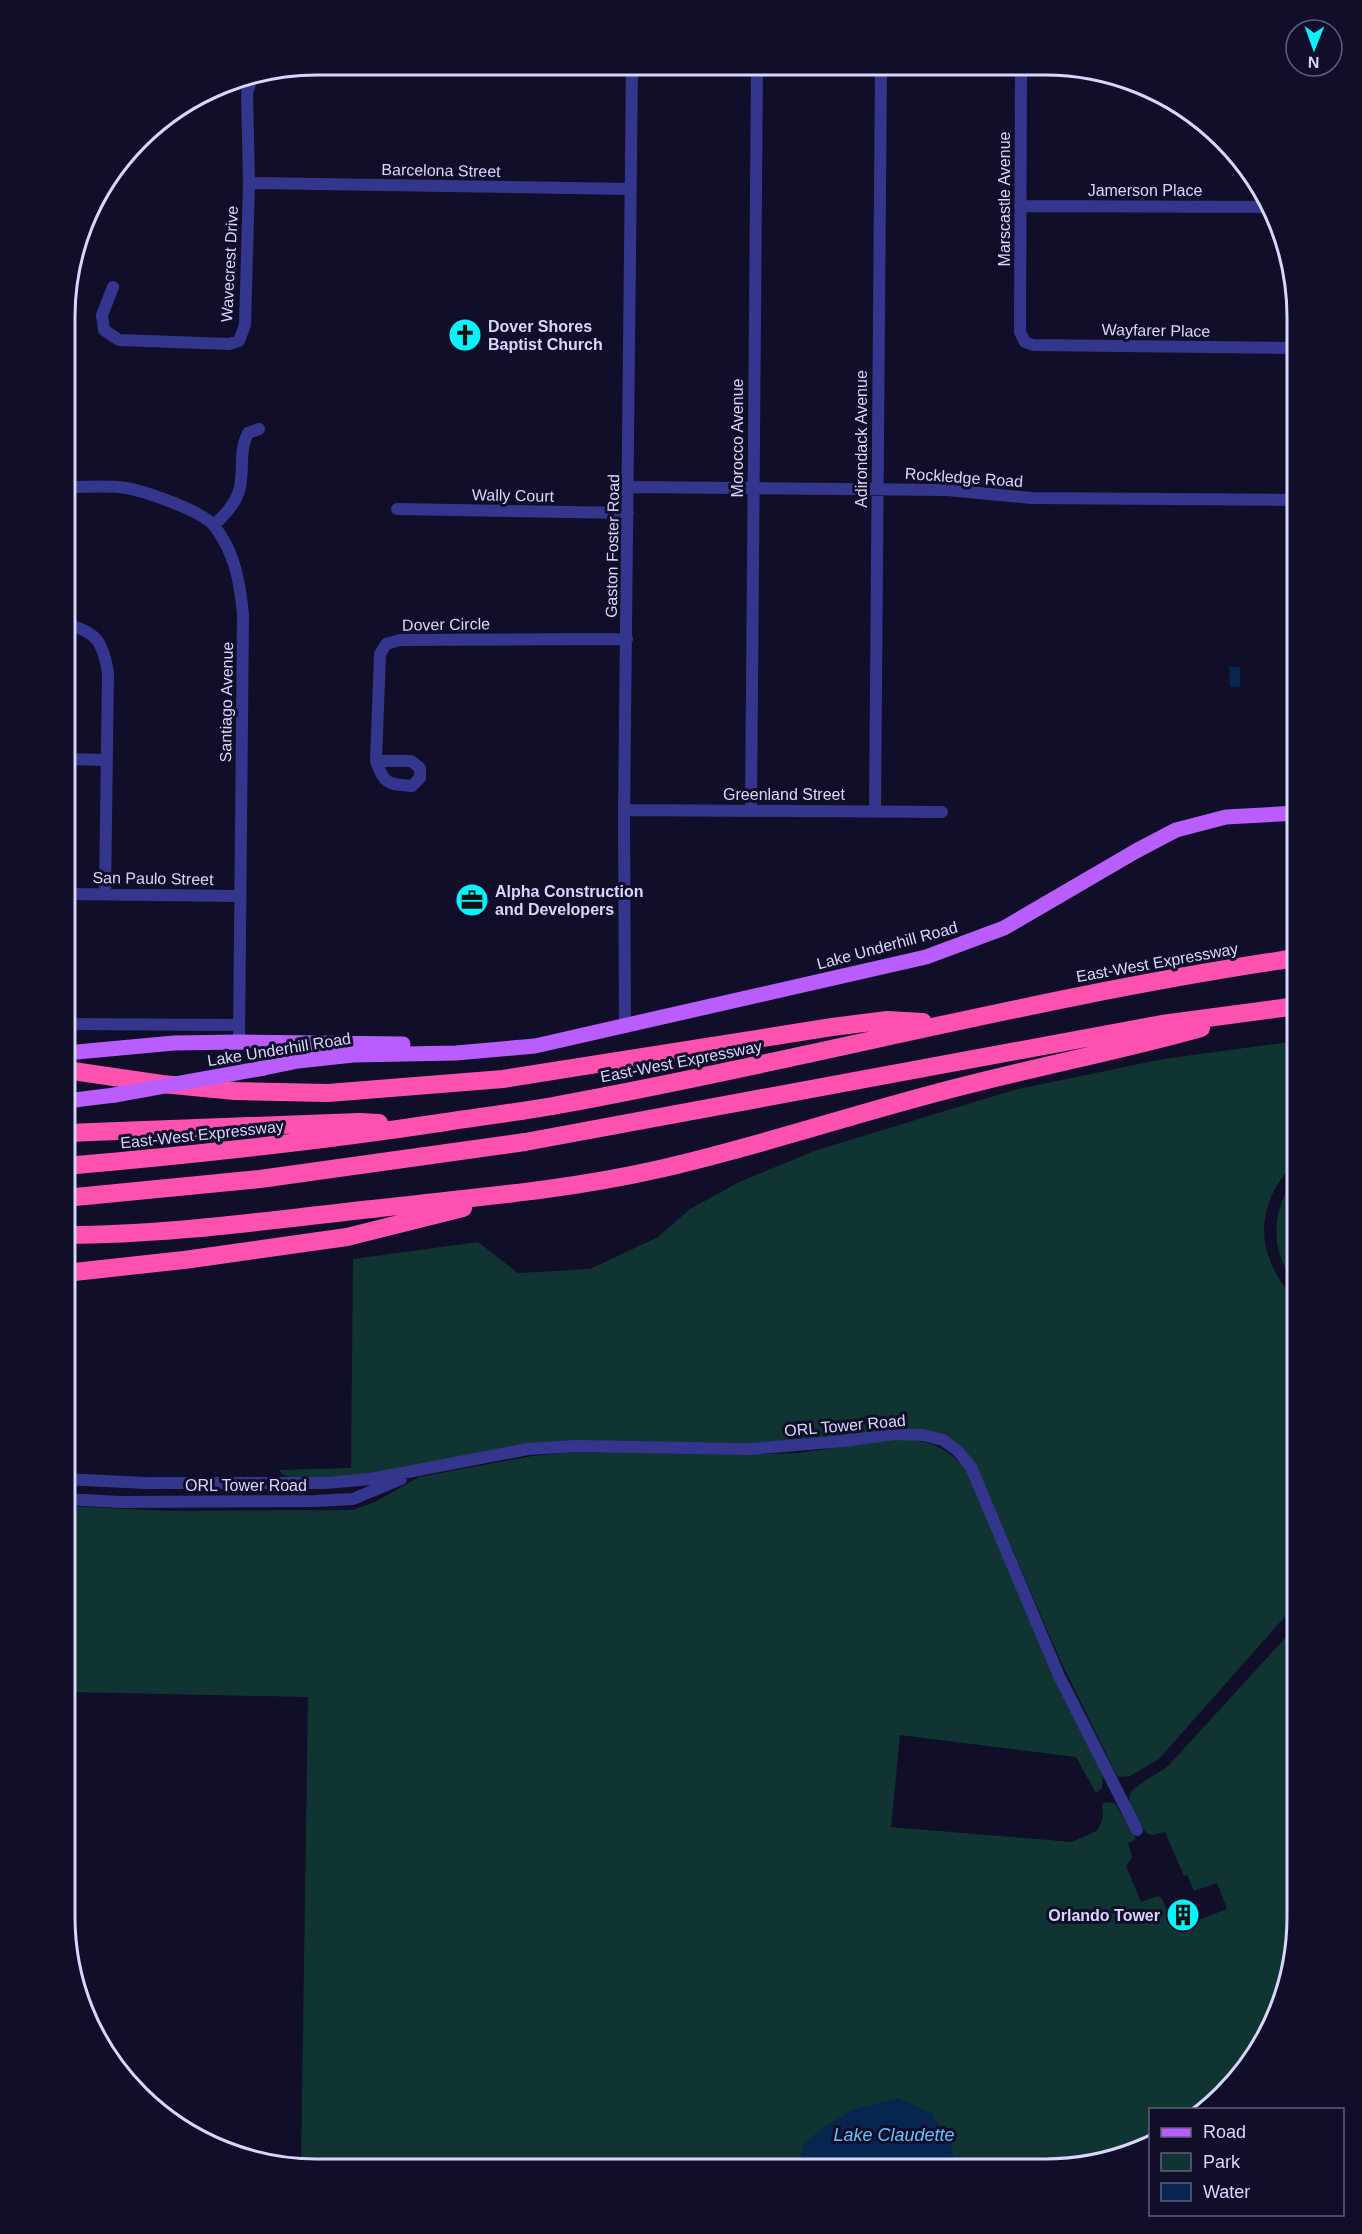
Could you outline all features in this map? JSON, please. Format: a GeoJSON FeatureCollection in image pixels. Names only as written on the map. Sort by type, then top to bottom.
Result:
{"type":"FeatureCollection","features":[{"type":"Feature","properties":{"kind":"highway","name":"East-West Expressway"},"geometry":{"type":"LineString","coordinates":[[75,1165],[291,1144],[555,1106],[781,1061],[945,1023],[1128,985],[1287,960]]}},
{"type":"Feature","properties":{"kind":"highway"},"geometry":{"type":"LineString","coordinates":[[75,1197],[260,1179],[525,1142],[643,1122],[1017,1049],[1162,1024],[1287,1007]]}},
{"type":"Feature","properties":{"kind":"highway"},"geometry":{"type":"LineString","coordinates":[[75,1235],[231,1225],[530,1191],[653,1171],[973,1083],[1136,1046],[1272,1009]]}},
{"type":"Feature","properties":{"kind":"highway"},"geometry":{"type":"LineString","coordinates":[[75,1071],[162,1084],[235,1091],[328,1093],[503,1079],[887,1020],[945,1023]]}},
{"type":"Feature","properties":{"kind":"highway"},"geometry":{"type":"LineString","coordinates":[[75,1133],[359,1122],[422,1125]]}},
{"type":"Feature","properties":{"kind":"highway"},"geometry":{"type":"LineString","coordinates":[[75,1272],[184,1260],[347,1237],[530,1191]]}},
{"type":"Feature","properties":{"kind":"main road","name":"Lake Underhill Road"},"geometry":{"type":"LineString","coordinates":[[75,1100],[116,1095],[298,1061],[353,1055],[456,1053],[535,1046],[926,957],[1004,928],[1176,830],[1226,817],[1287,814]]}},
{"type":"Feature","properties":{"kind":"main road","name":"Lake Underhill Road"},"geometry":{"type":"LineString","coordinates":[[75,1052],[174,1043],[239,1042],[535,1046]]}},
{"type":"Feature","properties":{"kind":"street","name":"Gaston Foster Road"},"geometry":{"type":"LineString","coordinates":[[625,1027],[632,75]]}},
{"type":"Feature","properties":{"kind":"street","name":"Morocco Avenue"},"geometry":{"type":"LineString","coordinates":[[751,811],[757,75]]}},
{"type":"Feature","properties":{"kind":"street","name":"Adirondack Avenue"},"geometry":{"type":"LineString","coordinates":[[875,812],[881,75]]}},
{"type":"Feature","properties":{"kind":"street","name":"Marscastle Avenue"},"geometry":{"type":"LineString","coordinates":[[1020,332],[1021,75]]}},
{"type":"Feature","properties":{"kind":"street","name":"Wavecrest Drive"},"geometry":{"type":"LineString","coordinates":[[113,287],[102,315],[104,330],[119,340],[229,344],[238,340],[245,325],[249,183],[247,93],[250,85]]}},
{"type":"Feature","properties":{"kind":"street","name":"Barcelona Street"},"geometry":{"type":"LineString","coordinates":[[249,183],[631,189]]}},
{"type":"Feature","properties":{"kind":"street","name":"Jamerson Place"},"geometry":{"type":"LineString","coordinates":[[1020,206],[1260,207]]}},
{"type":"Feature","properties":{"kind":"street","name":"Wayfarer Place"},"geometry":{"type":"LineString","coordinates":[[1020,332],[1026,342],[1034,345],[1287,348]]}},
{"type":"Feature","properties":{"kind":"street"},"geometry":{"type":"LineString","coordinates":[[214,525],[231,507],[242,483],[242,444],[248,432],[259,429]]}},
{"type":"Feature","properties":{"kind":"street","name":"Santiago Avenue"},"geometry":{"type":"LineString","coordinates":[[75,487],[120,487],[187,507],[214,525],[231,554],[237,572],[243,615],[239,1042]]}},
{"type":"Feature","properties":{"kind":"street","name":"Rockledge Road"},"geometry":{"type":"LineString","coordinates":[[629,487],[947,490],[1032,498],[1287,500]]}},
{"type":"Feature","properties":{"kind":"street","name":"Wally Court"},"geometry":{"type":"LineString","coordinates":[[397,510],[628,513]]}},
{"type":"Feature","properties":{"kind":"street"},"geometry":{"type":"LineString","coordinates":[[75,626],[85,629],[95,636],[105,652],[108,673],[105,894]]}},
{"type":"Feature","properties":{"kind":"street","name":"Dover Circle"},"geometry":{"type":"LineString","coordinates":[[376,761],[380,654],[386,644],[400,640],[627,639]]}},
{"type":"Feature","properties":{"kind":"street"},"geometry":{"type":"LineString","coordinates":[[75,759],[107,760]]}},
{"type":"Feature","properties":{"kind":"street","name":"Greenland Street"},"geometry":{"type":"LineString","coordinates":[[625,810],[942,812]]}},
{"type":"Feature","properties":{"kind":"street","name":"San Paulo Street"},"geometry":{"type":"LineString","coordinates":[[75,894],[240,896]]}},
{"type":"Feature","properties":{"kind":"street","name":"Lake Underhill Road"},"geometry":{"type":"LineString","coordinates":[[75,1024],[238,1025]]}},
{"type":"Feature","properties":{"kind":"street","name":"ORL Tower Road"},"geometry":{"type":"LineString","coordinates":[[75,1479],[146,1483],[269,1484],[355,1481],[528,1449],[576,1446],[750,1449],[895,1434],[923,1435],[943,1440],[958,1451],[971,1467],[1059,1676],[1137,1830]]}},
{"type":"Feature","properties":{"kind":"street","name":"ORL Tower Road"},"geometry":{"type":"LineString","coordinates":[[75,1500],[121,1502],[268,1502],[353,1499],[422,1470]]}},
{"type":"Feature","properties":{"kind":"street"},"geometry":{"type":"LineString","coordinates":[[268,1502],[269,1484]]}},
{"type":"Feature","properties":{"kind":"green space"},"geometry":{"type":"Polygon","coordinates":[[[1287,1042],[1287,1171],[1272,1195],[1266,1213],[1264,1231],[1266,1249],[1287,1289],[1287,1614],[1159,1759],[1130,1776],[1119,1777],[1116,1774],[1061,1662],[976,1465],[966,1451],[948,1437],[926,1430],[903,1428],[755,1443],[584,1441],[356,1476],[293,1478],[282,1474],[279,1470],[351,1468],[353,1259],[478,1242],[518,1273],[590,1269],[658,1237],[690,1209],[739,1182],[817,1150],[1014,1090],[1163,1059],[1287,1042]]]}},
{"type":"Feature","properties":{"kind":"green space"},"geometry":{"type":"Polygon","coordinates":[[[1287,1190],[1287,1269],[1277,1244],[1276,1230],[1282,1201],[1287,1190]]]}},
{"type":"Feature","properties":{"kind":"green space"},"geometry":{"type":"Polygon","coordinates":[[[898,1439],[939,1447],[962,1465],[970,1475],[1053,1677],[1103,1775],[1102,1788],[1096,1793],[1076,1757],[900,1735],[891,1827],[1072,1842],[1098,1830],[1103,1817],[1102,1804],[1115,1803],[1136,1839],[1128,1843],[1132,1857],[1126,1866],[1141,1902],[1158,1896],[1162,1898],[1173,1927],[1177,1928],[1227,1909],[1217,1883],[1194,1891],[1187,1875],[1184,1876],[1165,1832],[1152,1835],[1146,1833],[1129,1798],[1140,1784],[1169,1765],[1287,1636],[1287,1917],[1285,1948],[1279,1979],[1269,2009],[1255,2038],[1237,2064],[1216,2088],[1193,2108],[1149,2108],[1149,2135],[1107,2151],[1076,2157],[953,2159],[951,2145],[805,2143],[800,2159],[301,2158],[308,1697],[75,1692],[75,1506],[172,1511],[352,1510],[375,1502],[419,1477],[532,1456],[573,1452],[798,1453],[898,1439]]]}},
{"type":"Feature","properties":{"kind":"water"},"geometry":{"type":"Polygon","coordinates":[[[1229,667],[1240,667],[1240,687],[1230,687],[1229,667]]]}},
{"type":"Feature","properties":{"kind":"water","name":"Lake Claudette"},"geometry":{"type":"Polygon","coordinates":[[[898,2098],[932,2114],[951,2145],[953,2159],[800,2159],[805,2143],[821,2129],[852,2110],[898,2098]]]}},
{"type":"Feature","properties":{"kind":"place","name":"Dover Shores Baptist Church"},"geometry":{"type":"Point","coordinates":[465,335]}},
{"type":"Feature","properties":{"kind":"place","name":"Alpha Construction and Developers"},"geometry":{"type":"Point","coordinates":[472,900]}},
{"type":"Feature","properties":{"kind":"place","name":"Orlando Tower"},"geometry":{"type":"Point","coordinates":[1183,1915]}}]}
